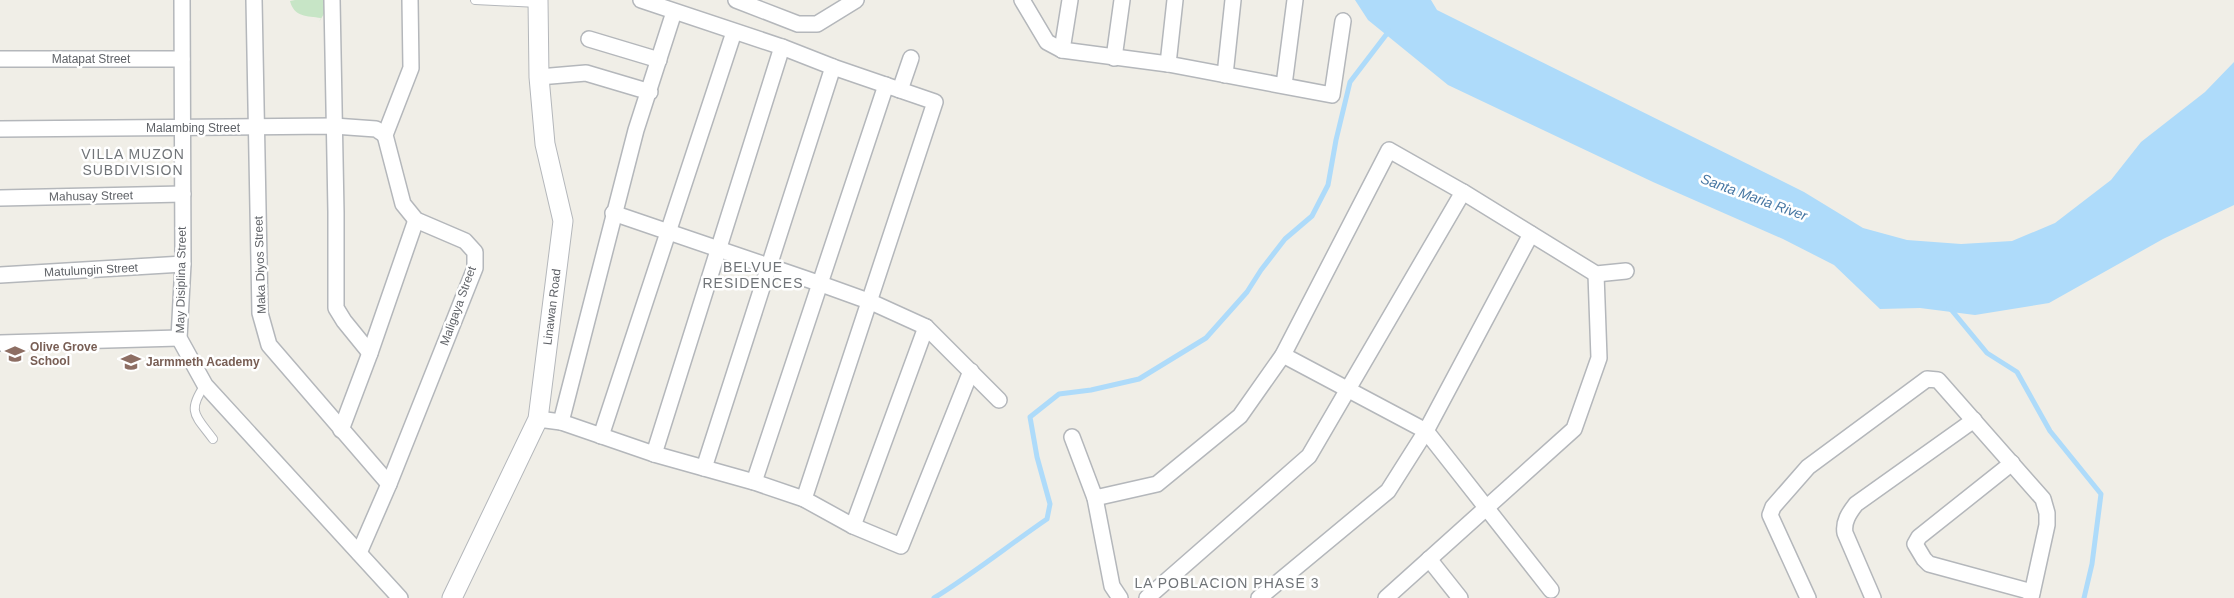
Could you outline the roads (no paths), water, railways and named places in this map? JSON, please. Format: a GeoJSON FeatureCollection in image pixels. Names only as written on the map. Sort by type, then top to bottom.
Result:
{"type":"FeatureCollection","features":[{"type":"Feature","properties":{"kind":"street","name":"May Disiplina Street"},"geometry":{"type":"LineString","coordinates":[[182,0],[183,264],[179,338],[205,385],[400,598]]}},
{"type":"Feature","properties":{"kind":"street","name":"Maka Diyos Street"},"geometry":{"type":"LineString","coordinates":[[254,0],[260,313],[269,345],[389,484]]}},
{"type":"Feature","properties":{"kind":"street"},"geometry":{"type":"LineString","coordinates":[[332,0],[336,308],[370,353]]}},
{"type":"Feature","properties":{"kind":"street"},"geometry":{"type":"LineString","coordinates":[[341,430],[416,220],[403,204],[385,135],[411,68],[410,0]]}},
{"type":"Feature","properties":{"kind":"street"},"geometry":{"type":"LineString","coordinates":[[641,0],[782,47],[833,67],[935,102],[871,302],[804,499]]}},
{"type":"Feature","properties":{"kind":"street"},"geometry":{"type":"LineString","coordinates":[[736,0],[798,24],[817,24],[856,0]]}},
{"type":"Feature","properties":{"kind":"street"},"geometry":{"type":"LineString","coordinates":[[1022,0],[1047,42],[1062,50],[1168,64],[1332,95],[1343,22]]}},
{"type":"Feature","properties":{"kind":"street"},"geometry":{"type":"LineString","coordinates":[[1062,50],[1070,0]]}},
{"type":"Feature","properties":{"kind":"street"},"geometry":{"type":"LineString","coordinates":[[1114,58],[1122,0]]}},
{"type":"Feature","properties":{"kind":"street"},"geometry":{"type":"LineString","coordinates":[[1168,64],[1175,0]]}},
{"type":"Feature","properties":{"kind":"street"},"geometry":{"type":"LineString","coordinates":[[1224,75],[1233,0]]}},
{"type":"Feature","properties":{"kind":"street"},"geometry":{"type":"LineString","coordinates":[[1284,85],[1295,0]]}},
{"type":"Feature","properties":{"kind":"street","name":"Linawan Road"},"geometry":{"type":"LineString","coordinates":[[452,598],[538,419],[563,221],[545,144],[539,77],[538,2]]}},
{"type":"Feature","properties":{"kind":"street"},"geometry":{"type":"LineString","coordinates":[[561,422],[636,130],[650,92],[674,12]]}},
{"type":"Feature","properties":{"kind":"street"},"geometry":{"type":"LineString","coordinates":[[601,436],[667,230],[734,32]]}},
{"type":"Feature","properties":{"kind":"street"},"geometry":{"type":"LineString","coordinates":[[589,39],[659,60]]}},
{"type":"Feature","properties":{"kind":"street"},"geometry":{"type":"LineString","coordinates":[[654,454],[782,47]]}},
{"type":"Feature","properties":{"kind":"street"},"geometry":{"type":"LineString","coordinates":[[900,90],[911,58]]}},
{"type":"Feature","properties":{"kind":"street","name":"Matapat Street"},"geometry":{"type":"LineString","coordinates":[[0,59],[182,59]]}},
{"type":"Feature","properties":{"kind":"street"},"geometry":{"type":"LineString","coordinates":[[704,468],[833,67]]}},
{"type":"Feature","properties":{"kind":"street"},"geometry":{"type":"LineString","coordinates":[[539,77],[586,73],[650,92]]}},
{"type":"Feature","properties":{"kind":"street"},"geometry":{"type":"LineString","coordinates":[[754,482],[886,85]]}},
{"type":"Feature","properties":{"kind":"street","name":"Malambing Street"},"geometry":{"type":"LineString","coordinates":[[0,129],[334,126],[376,129],[385,135]]}},
{"type":"Feature","properties":{"kind":"street"},"geometry":{"type":"LineString","coordinates":[[1095,498],[1157,484],[1240,416],[1283,355],[1389,150],[1464,192],[1596,274],[1626,272]]}},
{"type":"Feature","properties":{"kind":"street"},"geometry":{"type":"LineString","coordinates":[[1147,598],[1309,456],[1349,391],[1464,192]]}},
{"type":"Feature","properties":{"kind":"street","name":"Mahusay Street"},"geometry":{"type":"LineString","coordinates":[[0,198],[182,194]]}},
{"type":"Feature","properties":{"kind":"street"},"geometry":{"type":"LineString","coordinates":[[613,214],[667,230],[871,302],[926,327],[999,400]]}},
{"type":"Feature","properties":{"kind":"street","name":"Maligaya Street"},"geometry":{"type":"LineString","coordinates":[[359,553],[389,484],[475,268],[475,252],[465,241],[416,220]]}},
{"type":"Feature","properties":{"kind":"street"},"geometry":{"type":"LineString","coordinates":[[1259,598],[1388,492],[1426,431],[1531,234]]}},
{"type":"Feature","properties":{"kind":"street","name":"Matulungin Street"},"geometry":{"type":"LineString","coordinates":[[0,275],[183,264]]}},
{"type":"Feature","properties":{"kind":"street"},"geometry":{"type":"LineString","coordinates":[[1386,598],[1574,429],[1599,358],[1596,274]]}},
{"type":"Feature","properties":{"kind":"street"},"geometry":{"type":"LineString","coordinates":[[853,526],[926,327]]}},
{"type":"Feature","properties":{"kind":"street"},"geometry":{"type":"LineString","coordinates":[[0,343],[179,338]]}},
{"type":"Feature","properties":{"kind":"street"},"geometry":{"type":"LineString","coordinates":[[1283,355],[1426,431],[1551,590]]}},
{"type":"Feature","properties":{"kind":"street"},"geometry":{"type":"LineString","coordinates":[[538,419],[561,422],[654,454],[754,482],[804,499],[853,526],[901,546],[971,371]]}},
{"type":"Feature","properties":{"kind":"street"},"geometry":{"type":"LineString","coordinates":[[1808,598],[1770,515],[1773,507],[1808,467],[1927,379],[1938,380],[2012,463],[2043,499],[2048,513],[2032,595],[1930,564],[1924,560],[1915,544],[1919,537],[2012,463]]}},
{"type":"Feature","properties":{"kind":"street"},"geometry":{"type":"LineString","coordinates":[[1873,598],[1845,533],[1844,527],[1850,512],[1856,504],[1974,420]]}},
{"type":"Feature","properties":{"kind":"street"},"geometry":{"type":"LineString","coordinates":[[1072,437],[1095,498],[1112,586],[1120,598]]}},
{"type":"Feature","properties":{"kind":"street"},"geometry":{"type":"LineString","coordinates":[[1429,559],[1460,598]]}},
{"type":"Feature","properties":{"kind":"lane"},"geometry":{"type":"LineString","coordinates":[[475,0],[538,2]]}},
{"type":"Feature","properties":{"kind":"lane"},"geometry":{"type":"LineString","coordinates":[[205,385],[194,402],[195,415],[213,439]]}},
{"type":"Feature","properties":{"kind":"water","name":"Santa Maria River"},"geometry":{"type":"Polygon","coordinates":[[[1355,0],[1431,0],[1437,10],[1804,192],[1863,228],[1907,240],[1961,244],[2012,241],[2055,223],[2111,180],[2141,142],[2205,92],[2234,62],[2234,205],[2163,239],[2049,303],[1975,315],[1920,308],[1880,309],[1834,265],[1783,239],[1653,182],[1448,85],[1368,20],[1355,0]]]}},
{"type":"Feature","properties":{"kind":"waterway"},"geometry":{"type":"LineString","coordinates":[[934,598],[1047,519],[1050,504],[1037,457],[1030,417],[1059,394],[1091,390],[1139,379],[1206,338],[1247,292],[1285,239],[1312,216],[1328,185],[1336,140],[1350,82],[1389,31]]}},
{"type":"Feature","properties":{"kind":"waterway"},"geometry":{"type":"LineString","coordinates":[[1949,307],[1987,353],[2017,372],[2050,431],[2101,494],[2092,564],[2084,598]]}},
{"type":"Feature","properties":{"kind":"place","name":"Olive Grove School"},"geometry":{"type":"Point","coordinates":[15,354]}},
{"type":"Feature","properties":{"kind":"place","name":"Jarmmeth Academy"},"geometry":{"type":"Point","coordinates":[131,362]}},
{"type":"Feature","properties":{"kind":"district","name":"VILLA MUZON SUBDIVISION"},"geometry":{"type":"Point","coordinates":[133,162]}},
{"type":"Feature","properties":{"kind":"district","name":"BELVUE RESIDENCES"},"geometry":{"type":"Point","coordinates":[753,276]}},
{"type":"Feature","properties":{"kind":"district","name":"LA POBLACION PHASE 3"},"geometry":{"type":"Point","coordinates":[1227,583]}}]}
